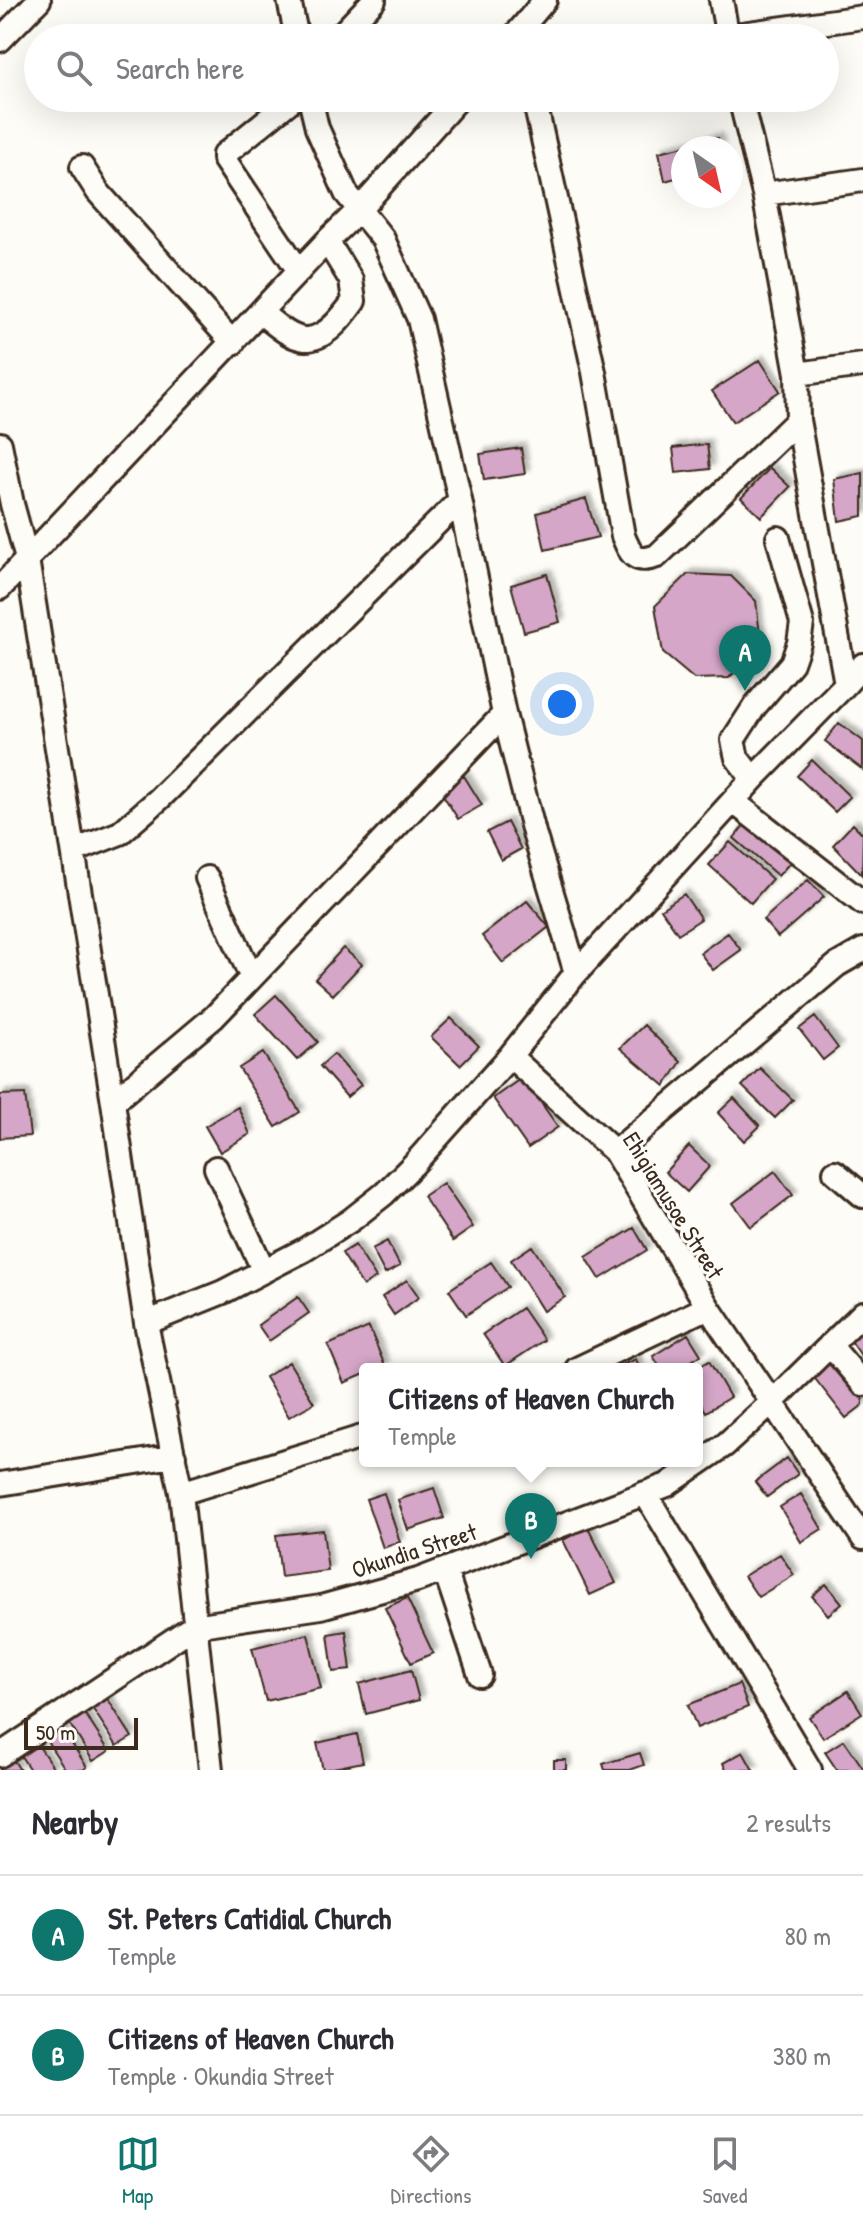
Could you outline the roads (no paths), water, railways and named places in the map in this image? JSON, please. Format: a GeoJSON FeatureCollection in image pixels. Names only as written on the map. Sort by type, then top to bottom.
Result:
{"type":"FeatureCollection","features":[{"type":"Feature","properties":{"kind":"street"},"geometry":{"type":"LineString","coordinates":[[0,40],[39,0]]}},
{"type":"Feature","properties":{"kind":"street"},"geometry":{"type":"LineString","coordinates":[[289,0],[294,24]]}},
{"type":"Feature","properties":{"kind":"street"},"geometry":{"type":"LineString","coordinates":[[351,24],[374,0]]}},
{"type":"Feature","properties":{"kind":"street"},"geometry":{"type":"LineString","coordinates":[[525,24],[545,0]]}},
{"type":"Feature","properties":{"kind":"street"},"geometry":{"type":"LineString","coordinates":[[721,0],[725,24]]}},
{"type":"Feature","properties":{"kind":"street"},"geometry":{"type":"LineString","coordinates":[[815,24],[863,17]]}},
{"type":"Feature","properties":{"kind":"street"},"geometry":{"type":"LineString","coordinates":[[277,112],[224,155],[224,159],[299,271]]}},
{"type":"Feature","properties":{"kind":"street"},"geometry":{"type":"LineString","coordinates":[[313,112],[317,128],[346,193],[383,239],[419,319],[504,714],[534,833],[576,973]]}},
{"type":"Feature","properties":{"kind":"street"},"geometry":{"type":"LineString","coordinates":[[0,588],[360,209],[447,112]]}},
{"type":"Feature","properties":{"kind":"street"},"geometry":{"type":"LineString","coordinates":[[537,112],[594,372],[623,536],[630,553],[639,559],[657,556],[798,420]]}},
{"type":"Feature","properties":{"kind":"street"},"geometry":{"type":"LineString","coordinates":[[744,112],[764,194],[797,374],[798,420],[846,684]]}},
{"type":"Feature","properties":{"kind":"street"},"geometry":{"type":"LineString","coordinates":[[82,167],[98,192],[233,343]]}},
{"type":"Feature","properties":{"kind":"street"},"geometry":{"type":"LineString","coordinates":[[764,194],[863,180]]}},
{"type":"Feature","properties":{"kind":"street"},"geometry":{"type":"LineString","coordinates":[[261,313],[286,332],[305,339],[322,334],[343,317],[354,301],[351,280],[327,241]]}},
{"type":"Feature","properties":{"kind":"street"},"geometry":{"type":"LineString","coordinates":[[797,374],[863,365]]}},
{"type":"Feature","properties":{"kind":"street"},"geometry":{"type":"LineString","coordinates":[[0,444],[27,559],[146,1323],[181,1493],[211,1770]]}},
{"type":"Feature","properties":{"kind":"street"},"geometry":{"type":"LineString","coordinates":[[74,851],[120,833],[159,799],[460,500]]}},
{"type":"Feature","properties":{"kind":"street"},"geometry":{"type":"LineString","coordinates":[[753,779],[737,758],[733,740],[755,706],[792,663],[801,633],[802,623],[778,538]]}},
{"type":"Feature","properties":{"kind":"street"},"geometry":{"type":"LineString","coordinates":[[146,1323],[223,1292],[304,1250],[384,1194],[510,1056],[576,973],[753,779],[863,665]]}},
{"type":"Feature","properties":{"kind":"street"},"geometry":{"type":"LineString","coordinates":[[113,1102],[214,1017],[504,714]]}},
{"type":"Feature","properties":{"kind":"street"},"geometry":{"type":"LineString","coordinates":[[734,802],[863,903]]}},
{"type":"Feature","properties":{"kind":"street"},"geometry":{"type":"LineString","coordinates":[[207,878],[251,976]]}},
{"type":"Feature","properties":{"kind":"street"},"geometry":{"type":"LineString","coordinates":[[615,1152],[837,965],[863,950]]}},
{"type":"Feature","properties":{"kind":"street","name":"Ehigiamusoe Street"},"geometry":{"type":"LineString","coordinates":[[510,1056],[615,1152],[708,1307],[863,1538]]}},
{"type":"Feature","properties":{"kind":"street"},"geometry":{"type":"LineString","coordinates":[[216,1168],[264,1271]]}},
{"type":"Feature","properties":{"kind":"street"},"geometry":{"type":"LineString","coordinates":[[835,1172],[863,1196]]}},
{"type":"Feature","properties":{"kind":"street"},"geometry":{"type":"LineString","coordinates":[[590,1363],[708,1307]]}},
{"type":"Feature","properties":{"kind":"street","name":"Okundia Street"},"geometry":{"type":"LineString","coordinates":[[703,1460],[725,1445],[772,1402],[863,1313]]}},
{"type":"Feature","properties":{"kind":"street"},"geometry":{"type":"LineString","coordinates":[[830,1345],[863,1384]]}},
{"type":"Feature","properties":{"kind":"street"},"geometry":{"type":"LineString","coordinates":[[181,1493],[359,1438]]}},
{"type":"Feature","properties":{"kind":"street"},"geometry":{"type":"LineString","coordinates":[[0,1484],[174,1456]]}},
{"type":"Feature","properties":{"kind":"street","name":"Okundia Street"},"geometry":{"type":"LineString","coordinates":[[194,1626],[321,1607],[418,1580],[667,1485],[693,1467]]}},
{"type":"Feature","properties":{"kind":"street"},"geometry":{"type":"LineString","coordinates":[[645,1493],[810,1770]]}},
{"type":"Feature","properties":{"kind":"street"},"geometry":{"type":"LineString","coordinates":[[445,1570],[480,1675]]}},
{"type":"Feature","properties":{"kind":"street"},"geometry":{"type":"LineString","coordinates":[[0,1755],[194,1626]]}},
{"type":"Feature","properties":{"kind":"place","name":"St. Peters Catidial Church"},"geometry":{"type":"Point","coordinates":[745,691]}},
{"type":"Feature","properties":{"kind":"place","name":"Citizens of Heaven Church"},"geometry":{"type":"Point","coordinates":[531,1559]}}]}
